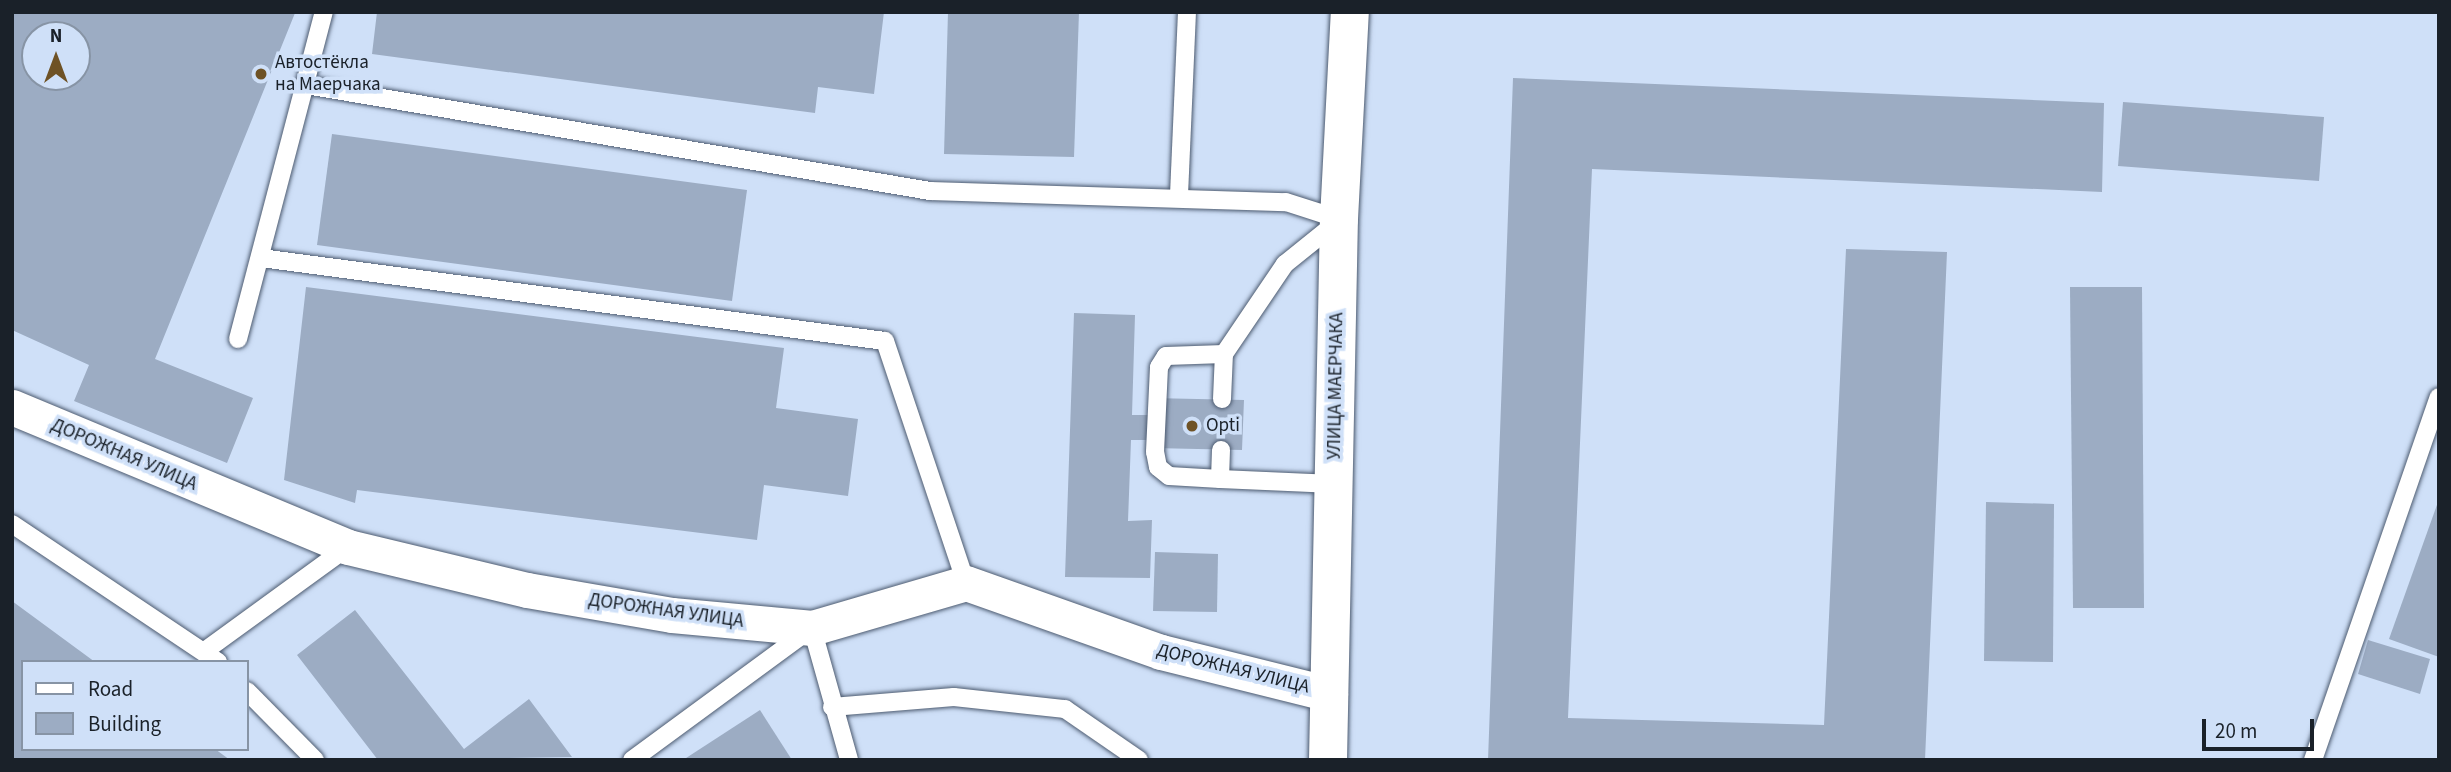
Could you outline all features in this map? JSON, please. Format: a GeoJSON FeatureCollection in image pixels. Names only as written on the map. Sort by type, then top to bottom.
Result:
{"type":"FeatureCollection","features":[{"type":"Feature","properties":{"kind":"main road","name":"УЛИЦА МАЕРЧАКА"},"geometry":{"type":"LineString","coordinates":[[1328,760],[1339,219],[1350,12]]}},
{"type":"Feature","properties":{"kind":"street","name":"ДОРОЖНАЯ УЛИЦА"},"geometry":{"type":"LineString","coordinates":[[12,407],[348,547],[606,604],[671,615],[812,628],[966,583],[1161,652],[1330,694]]}},
{"type":"Feature","properties":{"kind":"lane"},"geometry":{"type":"LineString","coordinates":[[239,340],[324,12]]}},
{"type":"Feature","properties":{"kind":"lane"},"geometry":{"type":"LineString","coordinates":[[1179,195],[1187,12]]}},
{"type":"Feature","properties":{"kind":"lane"},"geometry":{"type":"LineString","coordinates":[[306,85],[930,191],[1179,195],[1286,202],[1339,219]]}},
{"type":"Feature","properties":{"kind":"lane"},"geometry":{"type":"LineString","coordinates":[[1222,399],[1223,354],[1284,264],[1339,219]]}},
{"type":"Feature","properties":{"kind":"lane"},"geometry":{"type":"LineString","coordinates":[[261,258],[885,341],[966,583]]}},
{"type":"Feature","properties":{"kind":"lane"},"geometry":{"type":"LineString","coordinates":[[1223,354],[1166,356],[1159,367],[1155,452],[1158,467],[1169,476],[1334,484]]}},
{"type":"Feature","properties":{"kind":"lane"},"geometry":{"type":"LineString","coordinates":[[2313,760],[2439,397]]}},
{"type":"Feature","properties":{"kind":"lane"},"geometry":{"type":"LineString","coordinates":[[1220,480],[1221,450]]}},
{"type":"Feature","properties":{"kind":"lane"},"geometry":{"type":"LineString","coordinates":[[12,524],[212,656],[348,547]]}},
{"type":"Feature","properties":{"kind":"lane"},"geometry":{"type":"LineString","coordinates":[[632,760],[812,628],[849,760]]}},
{"type":"Feature","properties":{"kind":"lane"},"geometry":{"type":"LineString","coordinates":[[248,692],[315,760]]}},
{"type":"Feature","properties":{"kind":"lane"},"geometry":{"type":"LineString","coordinates":[[832,707],[954,697],[1065,709],[1139,760]]}},
{"type":"Feature","properties":{"kind":"building"},"geometry":{"type":"Polygon","coordinates":[[[12,12],[295,13],[155,359],[253,398],[227,463],[74,401],[89,365],[12,330],[12,12]]]}},
{"type":"Feature","properties":{"kind":"building"},"geometry":{"type":"Polygon","coordinates":[[[377,12],[884,12],[874,94],[818,87],[815,113],[372,54],[377,12]]]}},
{"type":"Feature","properties":{"kind":"building"},"geometry":{"type":"Polygon","coordinates":[[[948,12],[1079,12],[1074,157],[944,154],[948,12]]]}},
{"type":"Feature","properties":{"kind":"building"},"geometry":{"type":"Polygon","coordinates":[[[1513,78],[2104,103],[2102,192],[1592,169],[1568,718],[1824,725],[1846,249],[1947,252],[1925,760],[1488,760],[1513,78]]]}},
{"type":"Feature","properties":{"kind":"building"},"geometry":{"type":"Polygon","coordinates":[[[2123,102],[2324,117],[2319,181],[2118,166],[2123,102]]]}},
{"type":"Feature","properties":{"kind":"building"},"geometry":{"type":"Polygon","coordinates":[[[332,134],[747,190],[732,301],[317,245],[332,134]]]}},
{"type":"Feature","properties":{"kind":"building"},"geometry":{"type":"Polygon","coordinates":[[[306,287],[784,348],[776,408],[858,419],[848,496],[764,485],[757,540],[357,490],[355,503],[284,480],[306,287]]]}},
{"type":"Feature","properties":{"kind":"building"},"geometry":{"type":"Polygon","coordinates":[[[2070,287],[2142,287],[2144,608],[2073,608],[2070,287]]]}},
{"type":"Feature","properties":{"kind":"building"},"geometry":{"type":"Polygon","coordinates":[[[1074,313],[1135,315],[1132,415],[1151,415],[1151,398],[1244,400],[1242,450],[1153,448],[1154,440],[1131,440],[1128,521],[1152,520],[1150,578],[1065,577],[1074,313]]]}},
{"type":"Feature","properties":{"kind":"building"},"geometry":{"type":"Polygon","coordinates":[[[1986,502],[2054,504],[2053,662],[1984,661],[1986,502]]]}},
{"type":"Feature","properties":{"kind":"building"},"geometry":{"type":"Polygon","coordinates":[[[2439,502],[2439,657],[2389,639],[2439,502]]]}},
{"type":"Feature","properties":{"kind":"building"},"geometry":{"type":"Polygon","coordinates":[[[1155,552],[1218,554],[1217,612],[1153,611],[1155,552]]]}},
{"type":"Feature","properties":{"kind":"building"},"geometry":{"type":"Polygon","coordinates":[[[12,601],[92,660],[21,660],[21,751],[218,751],[230,760],[12,760],[12,601]]]}},
{"type":"Feature","properties":{"kind":"building"},"geometry":{"type":"Polygon","coordinates":[[[355,610],[464,749],[529,699],[572,757],[378,760],[297,655],[355,610]]]}},
{"type":"Feature","properties":{"kind":"building"},"geometry":{"type":"Polygon","coordinates":[[[2368,640],[2430,659],[2420,694],[2358,674],[2368,640]]]}},
{"type":"Feature","properties":{"kind":"building"},"geometry":{"type":"Polygon","coordinates":[[[760,710],[792,760],[683,760],[760,710]]]}},
{"type":"Feature","properties":{"kind":"place","name":"Автостёкла на Маерчака"},"geometry":{"type":"Point","coordinates":[261,74]}},
{"type":"Feature","properties":{"kind":"place","name":"Opti"},"geometry":{"type":"Point","coordinates":[1192,426]}}]}
